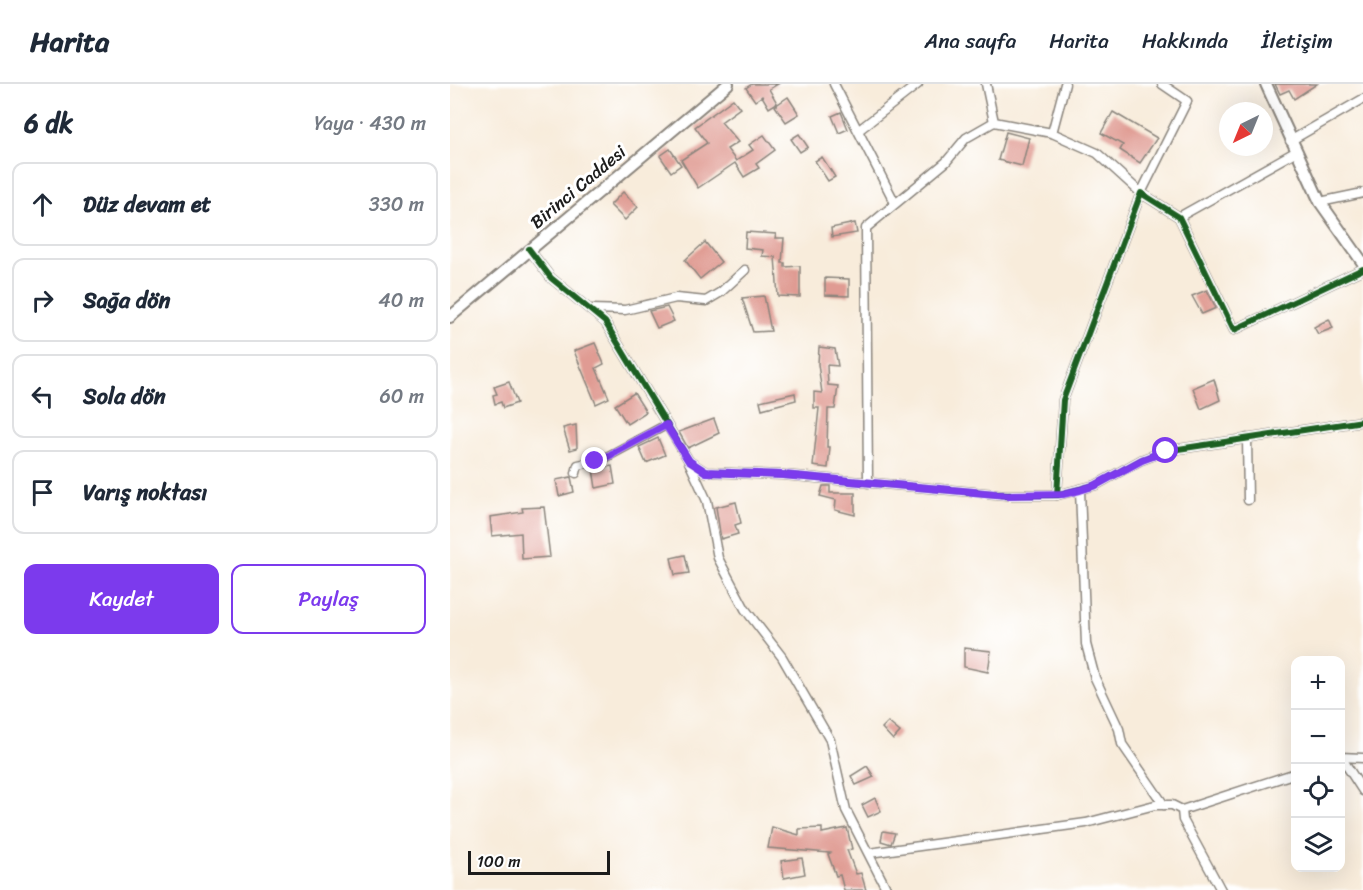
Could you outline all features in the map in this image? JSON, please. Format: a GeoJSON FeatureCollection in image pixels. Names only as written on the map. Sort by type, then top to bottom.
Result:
{"type":"FeatureCollection","features":[{"type":"Feature","properties":{"kind":"street","name":"Birinci Caddesi"},"geometry":{"type":"LineString","coordinates":[[450,317],[728,84]]}},
{"type":"Feature","properties":{"kind":"street"},"geometry":{"type":"LineString","coordinates":[[834,84],[895,203]]}},
{"type":"Feature","properties":{"kind":"street"},"geometry":{"type":"LineString","coordinates":[[859,130],[918,84]]}},
{"type":"Feature","properties":{"kind":"street"},"geometry":{"type":"LineString","coordinates":[[986,84],[994,122]]}},
{"type":"Feature","properties":{"kind":"street"},"geometry":{"type":"LineString","coordinates":[[1052,133],[1065,84]]}},
{"type":"Feature","properties":{"kind":"street"},"geometry":{"type":"LineString","coordinates":[[1057,495],[1063,400],[1141,193],[1187,101],[1162,84]]}},
{"type":"Feature","properties":{"kind":"street"},"geometry":{"type":"LineString","coordinates":[[1266,84],[1295,152],[1320,202],[1363,263]]}},
{"type":"Feature","properties":{"kind":"street"},"geometry":{"type":"LineString","coordinates":[[1290,141],[1363,99]]}},
{"type":"Feature","properties":{"kind":"street"},"geometry":{"type":"LineString","coordinates":[[868,483],[866,228],[946,162],[966,138],[994,122],[1052,133],[1097,153],[1141,193],[1179,217],[1234,330],[1363,269]]}},
{"type":"Feature","properties":{"kind":"street"},"geometry":{"type":"LineString","coordinates":[[1179,217],[1295,152]]}},
{"type":"Feature","properties":{"kind":"street"},"geometry":{"type":"LineString","coordinates":[[1320,202],[1363,193]]}},
{"type":"Feature","properties":{"kind":"street"},"geometry":{"type":"LineString","coordinates":[[529,249],[551,278],[592,309],[605,322],[689,461],[707,501],[718,558],[745,609],[782,657],[830,740],[846,810],[887,890]]}},
{"type":"Feature","properties":{"kind":"street"},"geometry":{"type":"LineString","coordinates":[[592,309],[625,310],[676,298],[706,301],[722,292],[745,270]]}},
{"type":"Feature","properties":{"kind":"street"},"geometry":{"type":"LineString","coordinates":[[689,461],[706,472],[1007,495],[1057,495],[1096,485],[1142,460],[1166,451],[1363,421]]}},
{"type":"Feature","properties":{"kind":"street"},"geometry":{"type":"LineString","coordinates":[[576,473],[578,465],[593,457],[601,460],[666,425]]}},
{"type":"Feature","properties":{"kind":"street"},"geometry":{"type":"LineString","coordinates":[[1247,438],[1248,501]]}},
{"type":"Feature","properties":{"kind":"street"},"geometry":{"type":"LineString","coordinates":[[1080,490],[1086,644],[1095,678],[1119,729],[1122,744],[1164,805]]}},
{"type":"Feature","properties":{"kind":"street"},"geometry":{"type":"LineString","coordinates":[[1345,757],[1363,758]]}},
{"type":"Feature","properties":{"kind":"street"},"geometry":{"type":"LineString","coordinates":[[1345,763],[1363,791]]}},
{"type":"Feature","properties":{"kind":"street"},"geometry":{"type":"LineString","coordinates":[[868,853],[1086,823],[1155,805],[1182,810],[1291,775]]}},
{"type":"Feature","properties":{"kind":"street"},"geometry":{"type":"LineString","coordinates":[[1182,810],[1183,820],[1221,890]]}},
{"type":"Feature","properties":{"kind":"building"},"geometry":{"type":"Polygon","coordinates":[[[752,84],[778,84],[769,89],[777,103],[769,108],[762,96],[755,101],[746,88],[752,84]]]}},
{"type":"Feature","properties":{"kind":"building"},"geometry":{"type":"Polygon","coordinates":[[[1275,84],[1317,84],[1294,99],[1289,90],[1280,94],[1275,84]]]}},
{"type":"Feature","properties":{"kind":"building"},"geometry":{"type":"Polygon","coordinates":[[[788,97],[799,114],[786,122],[775,106],[788,97]]]}},
{"type":"Feature","properties":{"kind":"building"},"geometry":{"type":"Polygon","coordinates":[[[733,99],[740,108],[721,122],[738,142],[727,149],[736,161],[753,150],[749,145],[764,135],[775,150],[756,164],[759,168],[744,177],[735,163],[698,188],[681,160],[707,143],[695,127],[733,99]]]}},
{"type":"Feature","properties":{"kind":"building"},"geometry":{"type":"Polygon","coordinates":[[[841,112],[848,129],[839,133],[832,116],[841,112]]]}},
{"type":"Feature","properties":{"kind":"building"},"geometry":{"type":"Polygon","coordinates":[[[1113,112],[1157,138],[1140,163],[1120,150],[1123,145],[1101,133],[1113,112]]]}},
{"type":"Feature","properties":{"kind":"building"},"geometry":{"type":"Polygon","coordinates":[[[1006,132],[1029,138],[1022,166],[998,160],[1006,132]]]}},
{"type":"Feature","properties":{"kind":"building"},"geometry":{"type":"Polygon","coordinates":[[[799,134],[808,147],[800,152],[791,139],[799,134]]]}},
{"type":"Feature","properties":{"kind":"building"},"geometry":{"type":"Polygon","coordinates":[[[670,149],[681,165],[671,172],[660,156],[670,149]]]}},
{"type":"Feature","properties":{"kind":"building"},"geometry":{"type":"Polygon","coordinates":[[[822,157],[835,177],[828,181],[815,161],[822,157]]]}},
{"type":"Feature","properties":{"kind":"building"},"geometry":{"type":"Polygon","coordinates":[[[623,192],[638,207],[625,220],[610,205],[623,192]]]}},
{"type":"Feature","properties":{"kind":"building"},"geometry":{"type":"Polygon","coordinates":[[[855,223],[857,233],[832,237],[831,228],[855,223]]]}},
{"type":"Feature","properties":{"kind":"building"},"geometry":{"type":"Polygon","coordinates":[[[746,232],[776,234],[775,238],[784,238],[782,263],[785,263],[785,267],[800,266],[800,297],[778,296],[775,257],[762,256],[763,250],[745,248],[746,232]]]}},
{"type":"Feature","properties":{"kind":"building"},"geometry":{"type":"Polygon","coordinates":[[[705,242],[721,262],[700,279],[685,260],[705,242]]]}},
{"type":"Feature","properties":{"kind":"building"},"geometry":{"type":"Polygon","coordinates":[[[825,278],[849,279],[849,296],[825,295],[825,278]]]}},
{"type":"Feature","properties":{"kind":"building"},"geometry":{"type":"Polygon","coordinates":[[[1207,290],[1216,308],[1202,314],[1192,296],[1207,290]]]}},
{"type":"Feature","properties":{"kind":"building"},"geometry":{"type":"Polygon","coordinates":[[[764,296],[771,331],[753,332],[742,298],[764,296]]]}},
{"type":"Feature","properties":{"kind":"building"},"geometry":{"type":"Polygon","coordinates":[[[667,307],[674,321],[657,328],[649,311],[667,307]]]}},
{"type":"Feature","properties":{"kind":"building"},"geometry":{"type":"Polygon","coordinates":[[[1329,319],[1333,328],[1318,334],[1314,327],[1329,319]]]}},
{"type":"Feature","properties":{"kind":"building"},"geometry":{"type":"Polygon","coordinates":[[[595,343],[604,364],[596,368],[609,398],[596,404],[574,351],[595,343]]]}},
{"type":"Feature","properties":{"kind":"building"},"geometry":{"type":"Polygon","coordinates":[[[819,347],[835,349],[838,366],[827,365],[828,385],[838,386],[835,409],[828,409],[827,447],[830,447],[828,468],[813,466],[819,408],[814,408],[814,392],[822,393],[818,364],[819,347]]]}},
{"type":"Feature","properties":{"kind":"building"},"geometry":{"type":"Polygon","coordinates":[[[1214,379],[1220,400],[1201,409],[1193,388],[1214,379]]]}},
{"type":"Feature","properties":{"kind":"building"},"geometry":{"type":"Polygon","coordinates":[[[509,382],[517,403],[503,408],[501,402],[495,404],[493,395],[497,394],[494,387],[509,382]]]}},
{"type":"Feature","properties":{"kind":"building"},"geometry":{"type":"Polygon","coordinates":[[[634,393],[646,412],[627,424],[615,405],[634,393]]]}},
{"type":"Feature","properties":{"kind":"building"},"geometry":{"type":"Polygon","coordinates":[[[795,393],[796,400],[762,409],[760,401],[795,393]]]}},
{"type":"Feature","properties":{"kind":"building"},"geometry":{"type":"Polygon","coordinates":[[[714,419],[719,433],[688,448],[679,432],[714,419]]]}},
{"type":"Feature","properties":{"kind":"building"},"geometry":{"type":"Polygon","coordinates":[[[576,425],[577,448],[570,450],[563,428],[576,425]]]}},
{"type":"Feature","properties":{"kind":"building"},"geometry":{"type":"Polygon","coordinates":[[[658,438],[665,455],[646,463],[639,447],[658,438]]]}},
{"type":"Feature","properties":{"kind":"building"},"geometry":{"type":"Polygon","coordinates":[[[612,466],[615,484],[596,488],[593,469],[612,466]]]}},
{"type":"Feature","properties":{"kind":"building"},"geometry":{"type":"Polygon","coordinates":[[[571,477],[574,492],[559,496],[556,480],[571,477]]]}},
{"type":"Feature","properties":{"kind":"building"},"geometry":{"type":"Polygon","coordinates":[[[823,486],[830,486],[830,493],[855,493],[855,515],[835,510],[836,500],[820,496],[823,486]]]}},
{"type":"Feature","properties":{"kind":"building"},"geometry":{"type":"Polygon","coordinates":[[[736,502],[741,523],[735,525],[738,534],[721,539],[716,507],[736,502]]]}},
{"type":"Feature","properties":{"kind":"building"},"geometry":{"type":"Polygon","coordinates":[[[544,507],[550,557],[522,559],[521,533],[492,536],[490,517],[523,512],[522,508],[544,507]]]}},
{"type":"Feature","properties":{"kind":"building"},"geometry":{"type":"Polygon","coordinates":[[[685,555],[689,573],[675,575],[671,558],[685,555]]]}},
{"type":"Feature","properties":{"kind":"building"},"geometry":{"type":"Polygon","coordinates":[[[964,648],[991,651],[988,672],[964,667],[964,648]]]}},
{"type":"Feature","properties":{"kind":"building"},"geometry":{"type":"Polygon","coordinates":[[[888,722],[900,732],[893,740],[882,728],[888,722]]]}},
{"type":"Feature","properties":{"kind":"building"},"geometry":{"type":"Polygon","coordinates":[[[867,766],[874,777],[856,785],[851,776],[867,766]]]}},
{"type":"Feature","properties":{"kind":"building"},"geometry":{"type":"Polygon","coordinates":[[[875,798],[881,811],[868,817],[862,805],[875,798]]]}},
{"type":"Feature","properties":{"kind":"building"},"geometry":{"type":"Polygon","coordinates":[[[772,827],[799,835],[799,829],[822,828],[822,833],[847,828],[852,849],[847,850],[856,874],[861,873],[866,890],[844,890],[840,875],[836,876],[828,854],[830,853],[768,848],[772,827]]]}},
{"type":"Feature","properties":{"kind":"building"},"geometry":{"type":"Polygon","coordinates":[[[883,831],[895,833],[891,844],[881,841],[883,831]]]}},
{"type":"Feature","properties":{"kind":"building"},"geometry":{"type":"Polygon","coordinates":[[[802,858],[805,874],[784,878],[781,861],[802,858]]]}},
{"type":"Feature","properties":{"kind":"cycle path"},"geometry":{"type":"LineString","coordinates":[[1057,495],[1063,400],[1141,193],[1179,217],[1234,330],[1363,269]]}},
{"type":"Feature","properties":{"kind":"cycle path"},"geometry":{"type":"LineString","coordinates":[[529,249],[551,278],[605,322],[689,461],[706,472],[783,475],[1007,495],[1057,495],[1096,485],[1141,460],[1165,451],[1363,421]]}},
{"type":"Feature","properties":{"kind":"route"},"geometry":{"type":"LineString","coordinates":[[595,461],[601,460],[666,425],[689,461],[706,472],[783,475],[1007,495],[1057,495],[1096,485],[1142,460],[1166,451]]}}]}
